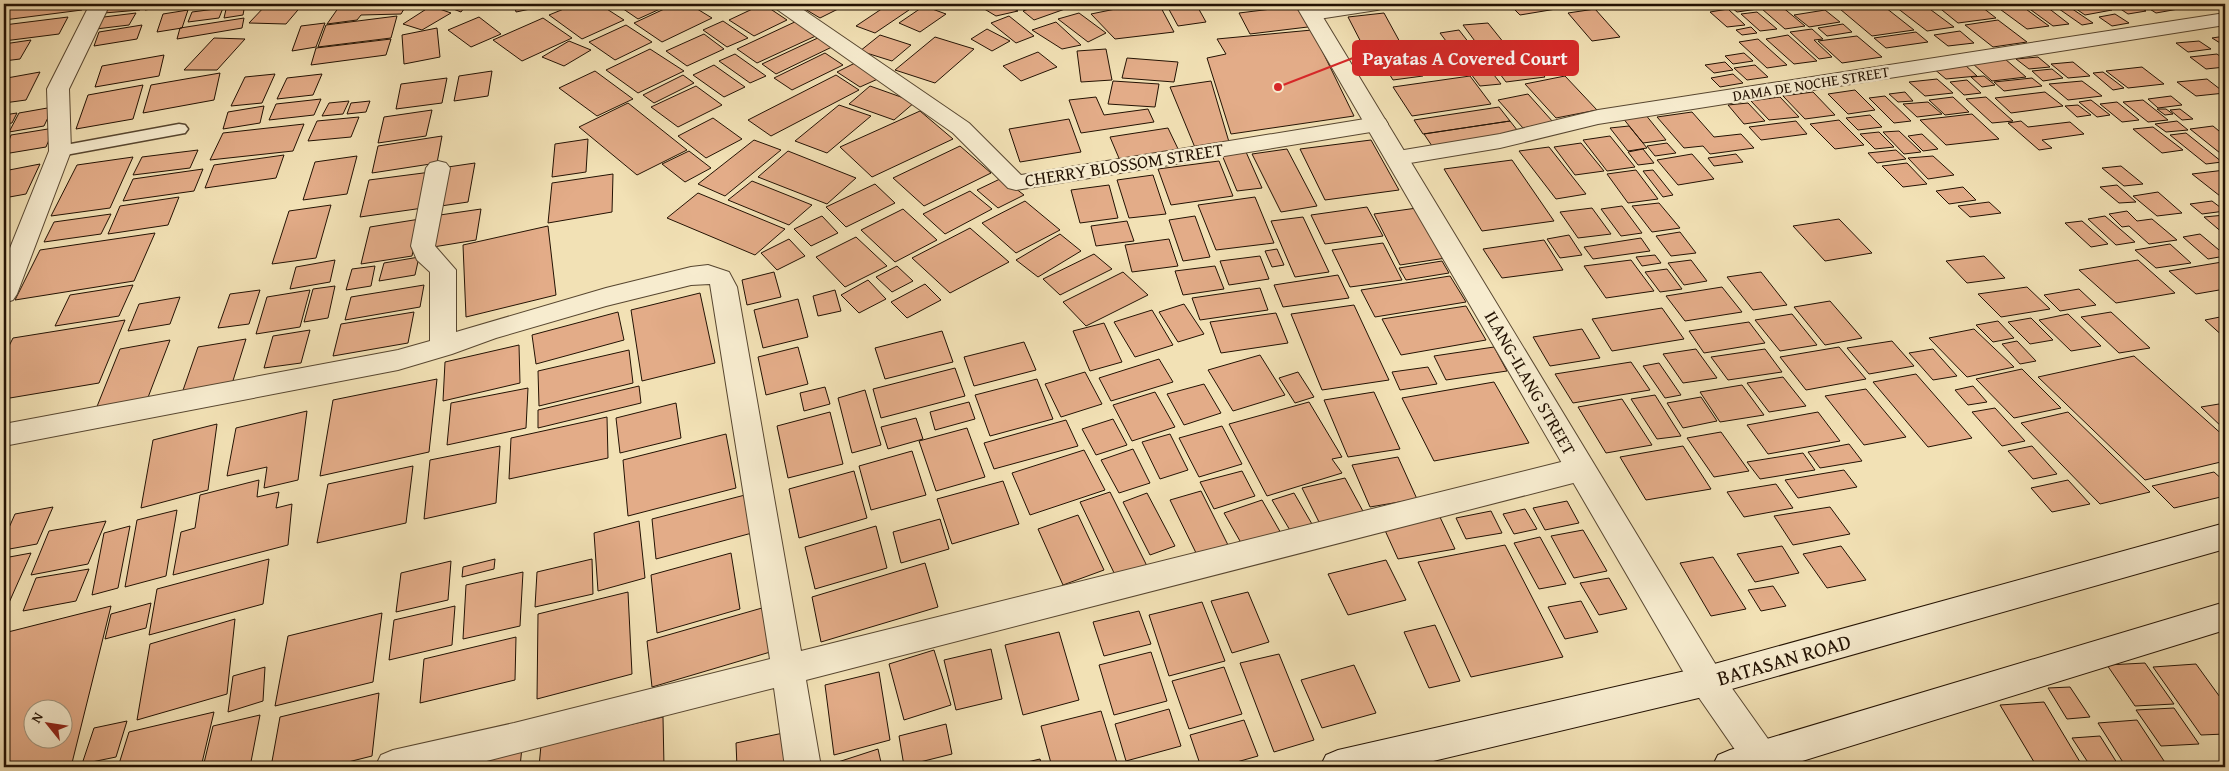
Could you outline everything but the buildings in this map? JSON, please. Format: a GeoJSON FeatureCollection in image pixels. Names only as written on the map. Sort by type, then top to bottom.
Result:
{"type":"FeatureCollection","features":[{"type":"Feature","properties":{"kind":"street"},"geometry":{"type":"LineString","coordinates":[[4,294],[60,151],[58,89],[100,4]]}},
{"type":"Feature","properties":{"kind":"street","name":"CHERRY BLOSSOM STREET"},"geometry":{"type":"LineString","coordinates":[[782,4],[961,128],[1016,183],[1377,124]]}},
{"type":"Feature","properties":{"kind":"street"},"geometry":{"type":"LineString","coordinates":[[1309,9],[1377,4]]}},
{"type":"Feature","properties":{"kind":"street","name":"ILANG-ILANG STREET"},"geometry":{"type":"LineString","coordinates":[[1309,9],[1707,681],[1745,763]]}},
{"type":"Feature","properties":{"kind":"street","name":"DAMA DE NOCHE STREET"},"geometry":{"type":"LineString","coordinates":[[1398,158],[1500,141],[1598,117],[2225,19]]}},
{"type":"Feature","properties":{"kind":"street"},"geometry":{"type":"LineString","coordinates":[[438,168],[423,246],[426,254],[443,270],[443,347]]}},
{"type":"Feature","properties":{"kind":"street"},"geometry":{"type":"LineString","coordinates":[[4,435],[398,360],[443,347],[487,331],[691,276],[708,274],[720,278],[724,287],[743,418],[789,670],[803,767]]}},
{"type":"Feature","properties":{"kind":"street"},"geometry":{"type":"LineString","coordinates":[[393,767],[789,670],[1581,470]]}},
{"type":"Feature","properties":{"kind":"street","name":"BATASAN ROAD"},"geometry":{"type":"LineString","coordinates":[[1338,767],[1707,681],[2225,536]]}},
{"type":"Feature","properties":{"kind":"street"},"geometry":{"type":"LineString","coordinates":[[1745,763],[2225,616]]}},
{"type":"Feature","properties":{"kind":"lane"},"geometry":{"type":"LineString","coordinates":[[60,151],[179,129]]}},
{"type":"Feature","properties":{"kind":"place","name":"Payatas A Covered Court"},"geometry":{"type":"Point","coordinates":[1278,87]}}]}
